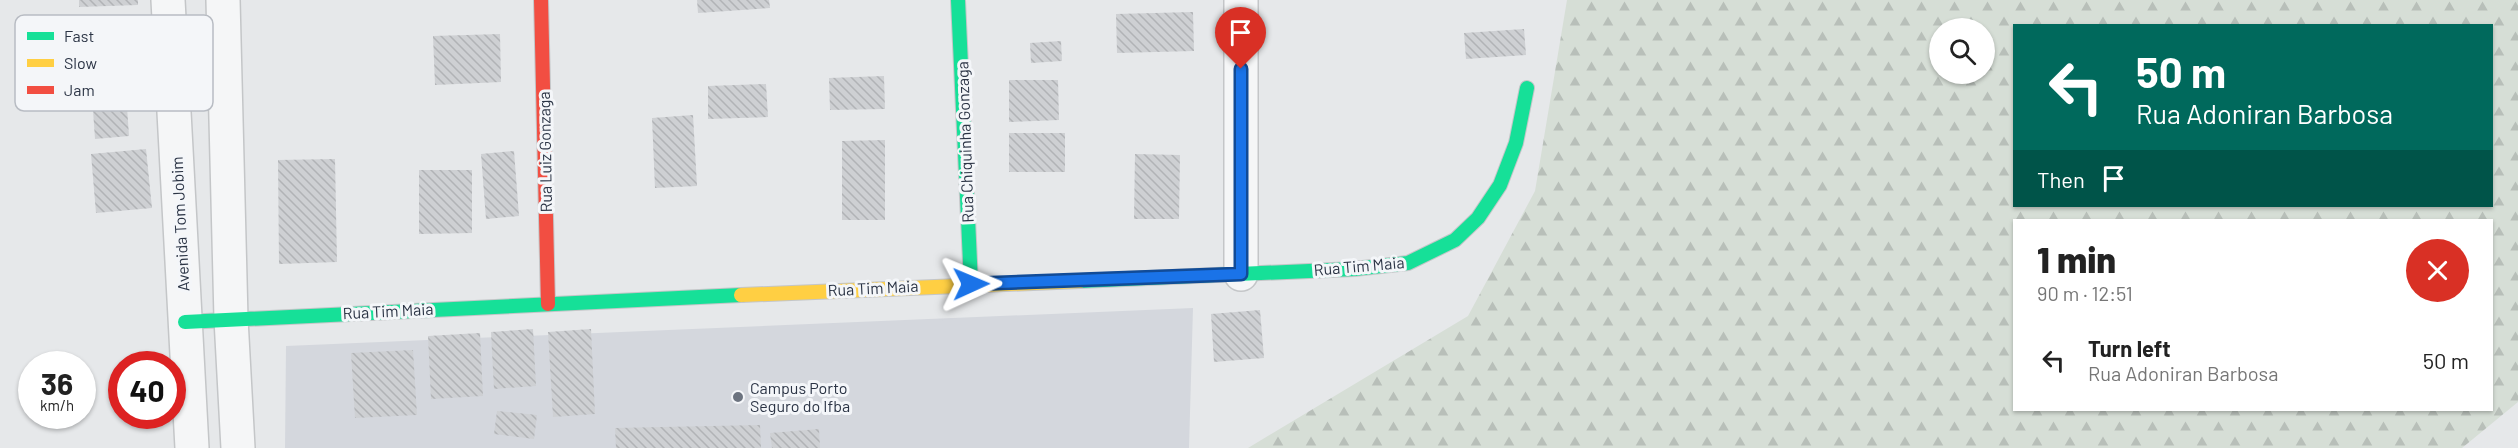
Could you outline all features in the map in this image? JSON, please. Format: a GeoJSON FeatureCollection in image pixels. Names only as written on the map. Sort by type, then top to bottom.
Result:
{"type":"FeatureCollection","features":[{"type":"Feature","properties":{"kind":"street","name":"Avenida Tom Jobim"},"geometry":{"type":"LineString","coordinates":[[168,0],[169,15]]}},
{"type":"Feature","properties":{"kind":"street"},"geometry":{"type":"LineString","coordinates":[[223,0],[231,319],[238,448]]}},
{"type":"Feature","properties":{"kind":"street","name":"Rua Luiz Gonzaga"},"geometry":{"type":"LineString","coordinates":[[541,0],[548,304]]}},
{"type":"Feature","properties":{"kind":"street","name":"Rua Chiquinha Gonzaga"},"geometry":{"type":"LineString","coordinates":[[958,0],[971,284]]}},
{"type":"Feature","properties":{"kind":"street"},"geometry":{"type":"LineString","coordinates":[[1241,274],[1242,0]]}},
{"type":"Feature","properties":{"kind":"street","name":"Rua Tim Maia"},"geometry":{"type":"LineString","coordinates":[[185,322],[971,284],[1241,274],[1408,263],[1455,240],[1478,218],[1500,186],[1516,143],[1527,88]]}},
{"type":"Feature","properties":{"kind":"street","name":"Avenida Tom Jobim"},"geometry":{"type":"LineString","coordinates":[[174,111],[192,448]]}},
{"type":"Feature","properties":{"kind":"shaded area","name":"Campus Porto Seguro do Ifba"},"geometry":{"type":"Polygon","coordinates":[[[1193,308],[1189,448],[285,448],[286,346],[1193,308]]]}},
{"type":"Feature","properties":{"kind":"green space"},"geometry":{"type":"Polygon","coordinates":[[[1567,0],[2518,0],[2518,402],[2462,448],[1248,448],[1468,316],[1535,191],[1567,0]]]}},
{"type":"Feature","properties":{"kind":"building"},"geometry":{"type":"Polygon","coordinates":[[[79,0],[138,0],[138,5],[79,7],[79,0]]]}},
{"type":"Feature","properties":{"kind":"building"},"geometry":{"type":"Polygon","coordinates":[[[697,0],[769,0],[770,8],[698,13],[697,0]]]}},
{"type":"Feature","properties":{"kind":"building"},"geometry":{"type":"Polygon","coordinates":[[[1193,12],[1194,51],[1117,53],[1116,14],[1193,12]]]}},
{"type":"Feature","properties":{"kind":"building"},"geometry":{"type":"Polygon","coordinates":[[[1524,29],[1526,55],[1466,59],[1464,33],[1524,29]]]}},
{"type":"Feature","properties":{"kind":"building"},"geometry":{"type":"Polygon","coordinates":[[[500,34],[501,82],[435,85],[433,36],[500,34]]]}},
{"type":"Feature","properties":{"kind":"building"},"geometry":{"type":"Polygon","coordinates":[[[1061,41],[1062,61],[1031,63],[1030,43],[1061,41]]]}},
{"type":"Feature","properties":{"kind":"building"},"geometry":{"type":"Polygon","coordinates":[[[884,76],[885,109],[830,110],[829,78],[884,76]]]}},
{"type":"Feature","properties":{"kind":"building"},"geometry":{"type":"Polygon","coordinates":[[[1009,80],[1058,80],[1059,120],[1009,122],[1009,80]]]}},
{"type":"Feature","properties":{"kind":"building"},"geometry":{"type":"Polygon","coordinates":[[[766,84],[768,117],[708,119],[708,86],[766,84]]]}},
{"type":"Feature","properties":{"kind":"building"},"geometry":{"type":"Polygon","coordinates":[[[93,111],[127,111],[129,136],[95,139],[93,111]]]}},
{"type":"Feature","properties":{"kind":"building"},"geometry":{"type":"Polygon","coordinates":[[[693,115],[697,186],[655,188],[652,118],[693,115]]]}},
{"type":"Feature","properties":{"kind":"building"},"geometry":{"type":"Polygon","coordinates":[[[1009,133],[1065,133],[1065,172],[1009,172],[1009,133]]]}},
{"type":"Feature","properties":{"kind":"building"},"geometry":{"type":"Polygon","coordinates":[[[885,140],[885,220],[842,220],[842,141],[885,140]]]}},
{"type":"Feature","properties":{"kind":"building"},"geometry":{"type":"Polygon","coordinates":[[[146,149],[152,208],[96,213],[91,154],[146,149]]]}},
{"type":"Feature","properties":{"kind":"building"},"geometry":{"type":"Polygon","coordinates":[[[514,151],[519,216],[486,219],[481,154],[514,151]]]}},
{"type":"Feature","properties":{"kind":"building"},"geometry":{"type":"Polygon","coordinates":[[[1135,154],[1180,155],[1179,219],[1134,219],[1135,154]]]}},
{"type":"Feature","properties":{"kind":"building"},"geometry":{"type":"Polygon","coordinates":[[[335,159],[337,262],[279,264],[278,160],[335,159]]]}},
{"type":"Feature","properties":{"kind":"building"},"geometry":{"type":"Polygon","coordinates":[[[419,170],[472,170],[472,233],[419,234],[419,170]]]}},
{"type":"Feature","properties":{"kind":"building"},"geometry":{"type":"Polygon","coordinates":[[[1260,310],[1264,358],[1214,362],[1211,314],[1260,310]]]}},
{"type":"Feature","properties":{"kind":"building"},"geometry":{"type":"Polygon","coordinates":[[[533,329],[536,386],[494,389],[491,332],[533,329]]]}},
{"type":"Feature","properties":{"kind":"building"},"geometry":{"type":"Polygon","coordinates":[[[591,329],[595,414],[553,417],[548,332],[591,329]]]}},
{"type":"Feature","properties":{"kind":"building"},"geometry":{"type":"Polygon","coordinates":[[[480,333],[483,396],[431,399],[428,336],[480,333]]]}},
{"type":"Feature","properties":{"kind":"building"},"geometry":{"type":"Polygon","coordinates":[[[413,350],[417,415],[355,418],[351,353],[413,350]]]}},
{"type":"Feature","properties":{"kind":"building"},"geometry":{"type":"Polygon","coordinates":[[[497,411],[537,415],[534,439],[494,434],[497,411]]]}},
{"type":"Feature","properties":{"kind":"building"},"geometry":{"type":"Polygon","coordinates":[[[760,425],[761,448],[616,448],[615,428],[760,425]]]}},
{"type":"Feature","properties":{"kind":"building"},"geometry":{"type":"Polygon","coordinates":[[[819,429],[820,448],[772,448],[770,433],[819,429]]]}},
{"type":"Feature","properties":{"kind":"traffic: fast"},"geometry":{"type":"LineString","coordinates":[[958,0],[971,284]]}},
{"type":"Feature","properties":{"kind":"traffic: fast"},"geometry":{"type":"LineString","coordinates":[[1080,281],[1354,269],[1408,263],[1455,240],[1478,218],[1500,185],[1516,143],[1527,88]]}},
{"type":"Feature","properties":{"kind":"traffic: fast"},"geometry":{"type":"LineString","coordinates":[[185,322],[741,295]]}},
{"type":"Feature","properties":{"kind":"traffic: slow"},"geometry":{"type":"LineString","coordinates":[[741,295],[1080,281]]}},
{"type":"Feature","properties":{"kind":"traffic: jam"},"geometry":{"type":"LineString","coordinates":[[541,0],[548,304]]}},
{"type":"Feature","properties":{"kind":"place","name":"Campus Porto Seguro do Ifba"},"geometry":{"type":"Point","coordinates":[738,397]}},
{"type":"Feature","properties":{"kind":"route"},"geometry":{"type":"LineString","coordinates":[[971,284],[1241,274],[1241,69]]}}]}
